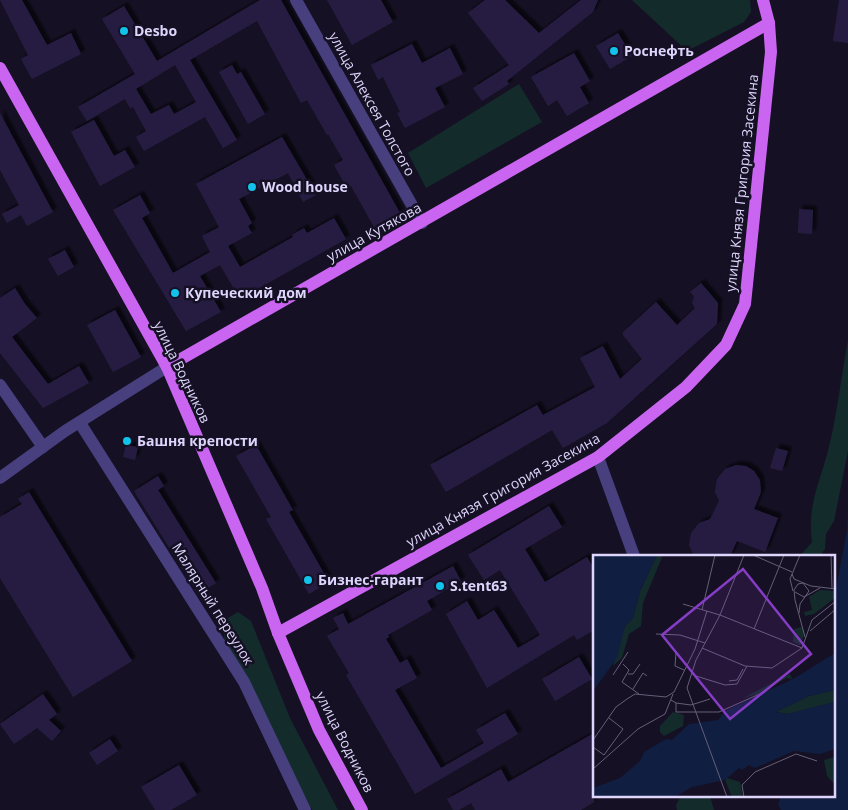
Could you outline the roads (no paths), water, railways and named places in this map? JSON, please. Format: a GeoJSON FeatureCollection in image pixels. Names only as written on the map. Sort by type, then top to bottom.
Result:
{"type":"FeatureCollection","features":[{"type":"Feature","properties":{"kind":"main road","name":"улица Князя Григория Засекина"},"geometry":{"type":"LineString","coordinates":[[278,633],[598,457],[686,387],[726,345],[745,304],[771,52],[769,23],[763,0]]}},
{"type":"Feature","properties":{"kind":"main road","name":"улица Кутякова"},"geometry":{"type":"LineString","coordinates":[[167,367],[769,23]]}},
{"type":"Feature","properties":{"kind":"main road","name":"улица Водников"},"geometry":{"type":"LineString","coordinates":[[0,68],[167,367],[262,588],[278,633],[319,730],[362,810]]}},
{"type":"Feature","properties":{"kind":"street","name":"улица Алексея Толстого"},"geometry":{"type":"LineString","coordinates":[[296,0],[422,223]]}},
{"type":"Feature","properties":{"kind":"street","name":"улица Кутякова"},"geometry":{"type":"LineString","coordinates":[[0,478],[80,422],[167,367]]}},
{"type":"Feature","properties":{"kind":"street"},"geometry":{"type":"LineString","coordinates":[[0,385],[43,447]]}},
{"type":"Feature","properties":{"kind":"street","name":"Малярный переулок"},"geometry":{"type":"LineString","coordinates":[[80,422],[244,682],[305,810]]}},
{"type":"Feature","properties":{"kind":"street"},"geometry":{"type":"LineString","coordinates":[[598,457],[634,555]]}},
{"type":"Feature","properties":{"kind":"water"},"geometry":{"type":"Polygon","coordinates":[[[848,510],[848,810],[781,810],[778,804],[780,798],[836,798],[836,588],[847,530],[848,510]]]}},
{"type":"Feature","properties":{"kind":"place","name":"Desbo"},"geometry":{"type":"Point","coordinates":[124,31]}},
{"type":"Feature","properties":{"kind":"place","name":"Роснефть"},"geometry":{"type":"Point","coordinates":[614,51]}},
{"type":"Feature","properties":{"kind":"place","name":"Wood house"},"geometry":{"type":"Point","coordinates":[252,187]}},
{"type":"Feature","properties":{"kind":"place","name":"Купеческий дом"},"geometry":{"type":"Point","coordinates":[175,293]}},
{"type":"Feature","properties":{"kind":"place","name":"Башня крепости"},"geometry":{"type":"Point","coordinates":[127,441]}},
{"type":"Feature","properties":{"kind":"place","name":"Бизнес-гарант"},"geometry":{"type":"Point","coordinates":[308,580]}},
{"type":"Feature","properties":{"kind":"place","name":"S.tent63"},"geometry":{"type":"Point","coordinates":[440,586]}}]}
